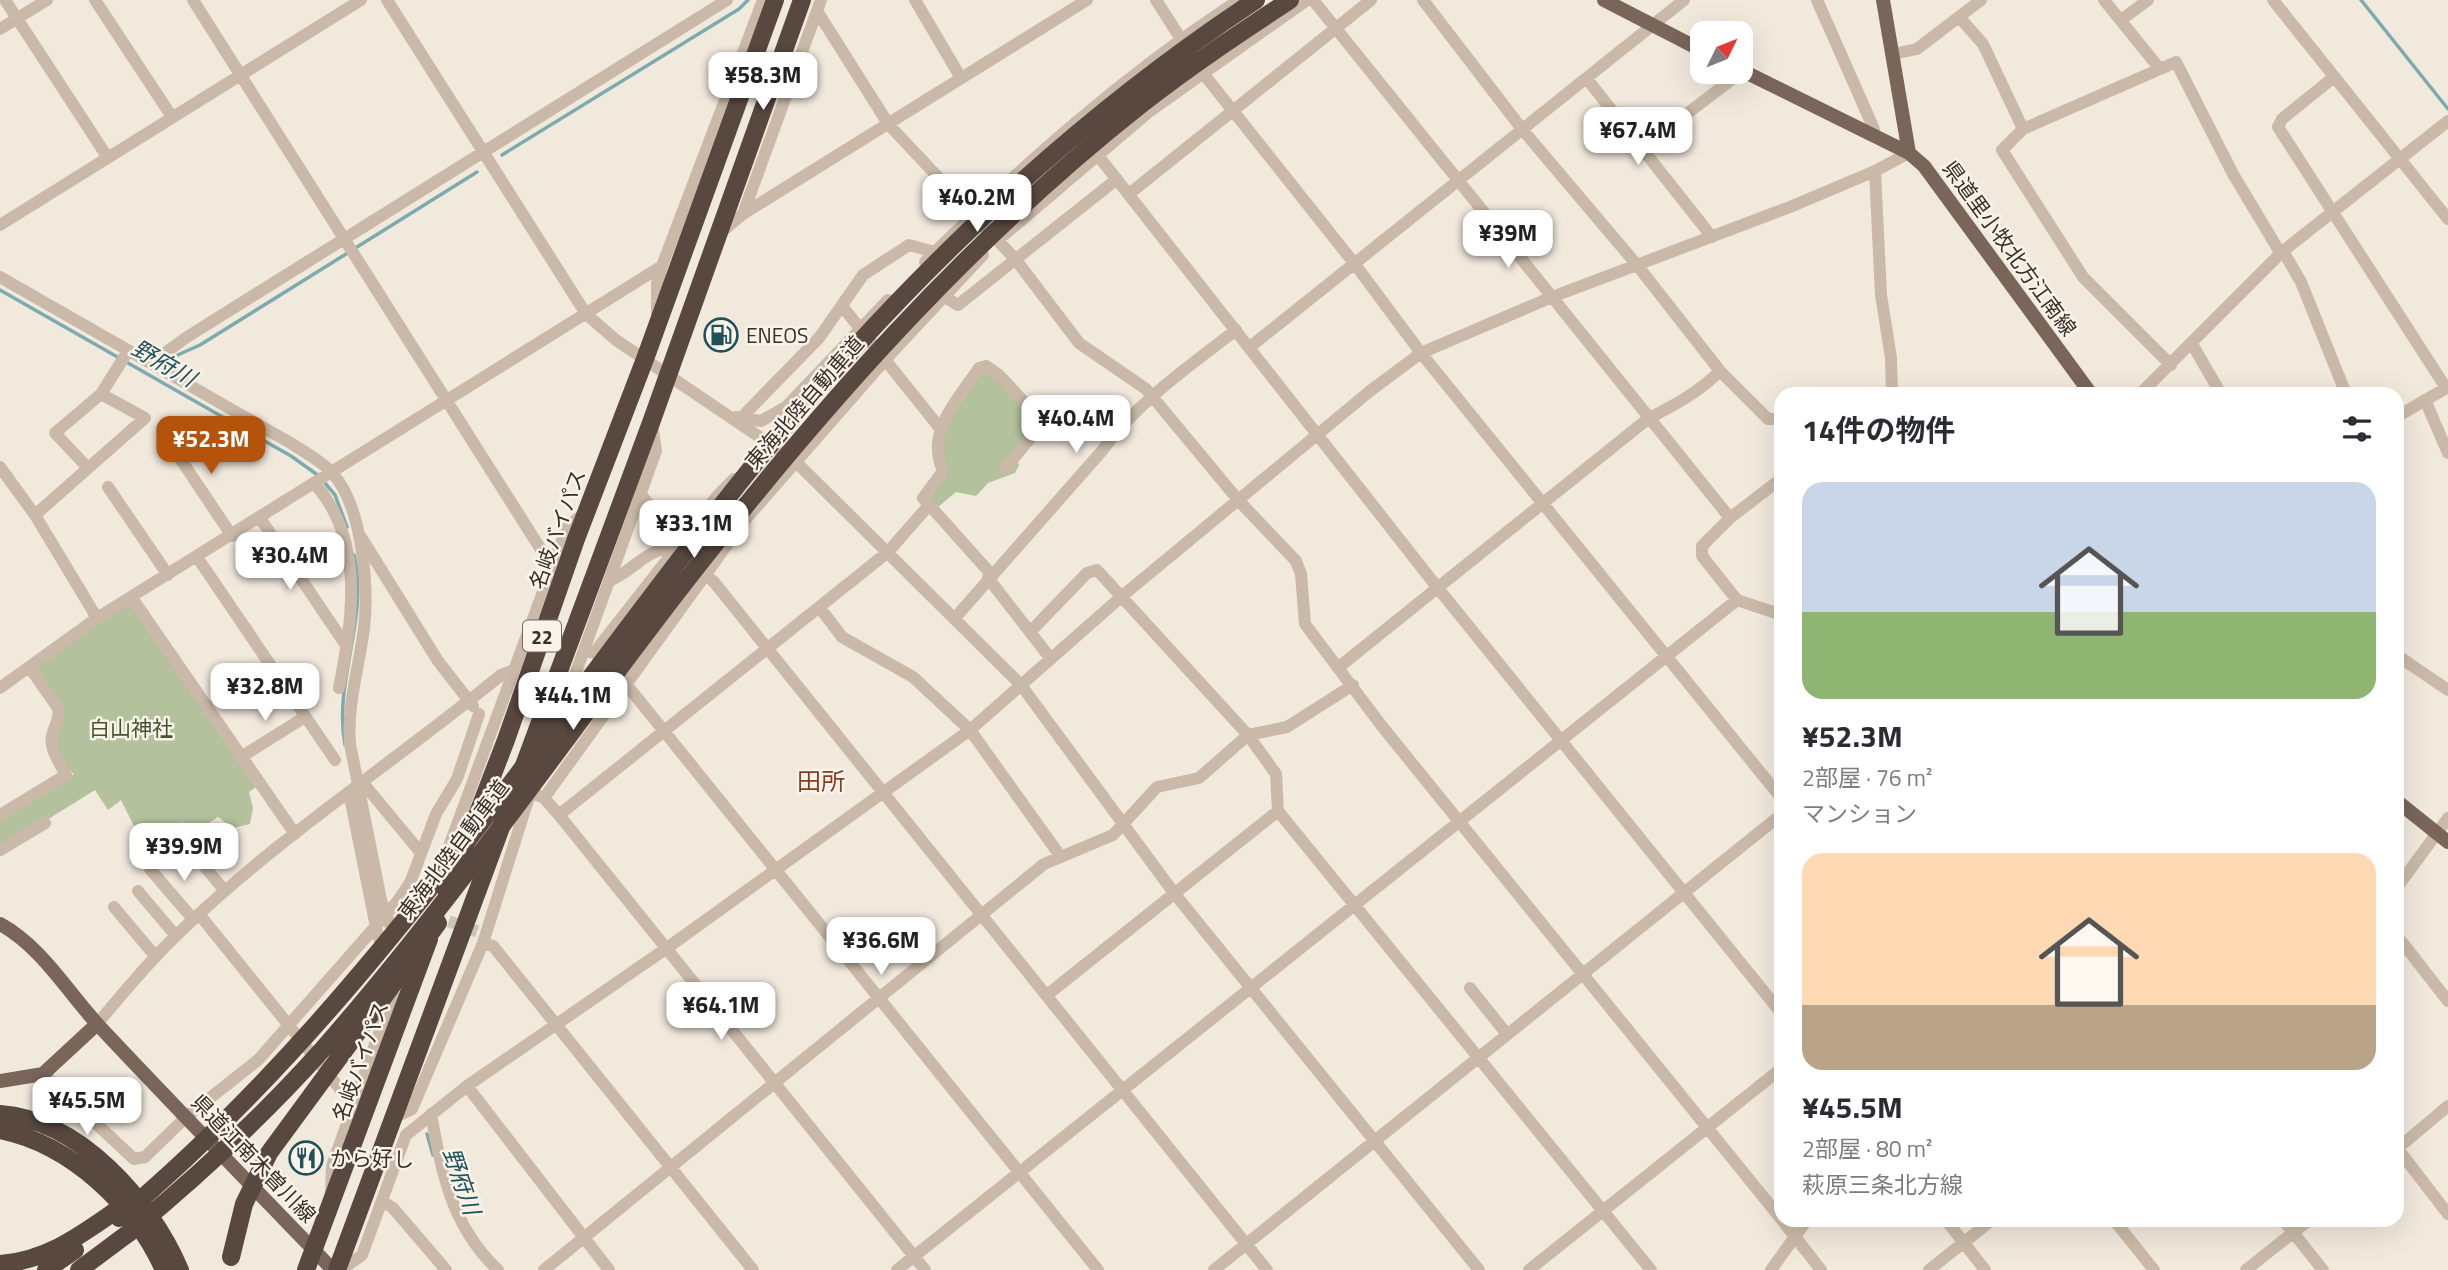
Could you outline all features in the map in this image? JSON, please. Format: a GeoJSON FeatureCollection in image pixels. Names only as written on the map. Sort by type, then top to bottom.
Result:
{"type":"FeatureCollection","features":[{"type":"Feature","properties":{"kind":"highway","name":"名岐バイパス"},"geometry":{"type":"LineString","coordinates":[[306,1270],[506,740],[586,511],[658,324],[775,0]]}},
{"type":"Feature","properties":{"kind":"highway","name":"東海北陸自動車道"},"geometry":{"type":"LineString","coordinates":[[46,1270],[199,1148],[274,1073],[393,936],[738,484],[871,330],[988,212],[1055,151],[1128,91],[1256,0]]}},
{"type":"Feature","properties":{"kind":"highway","name":"東海北陸自動車道"},"geometry":{"type":"LineString","coordinates":[[79,1270],[130,1233],[250,1125],[323,1048],[413,939],[558,747],[756,493],[827,408],[940,285],[1063,169],[1144,102],[1290,0]]}},
{"type":"Feature","properties":{"kind":"highway","name":"22"},"geometry":{"type":"LineString","coordinates":[[337,1270],[652,421],[718,235],[813,4]]}},
{"type":"Feature","properties":{"kind":"highway"},"geometry":{"type":"LineString","coordinates":[[231,1264],[244,1204],[269,1153],[417,954],[558,747]]}},
{"type":"Feature","properties":{"kind":"highway"},"geometry":{"type":"LineString","coordinates":[[0,1114],[33,1121],[58,1132],[104,1165],[142,1206],[172,1251],[180,1270]]}},
{"type":"Feature","properties":{"kind":"highway"},"geometry":{"type":"LineString","coordinates":[[0,1130],[40,1142],[86,1172],[130,1216],[164,1270]]}},
{"type":"Feature","properties":{"kind":"highway"},"geometry":{"type":"LineString","coordinates":[[0,1264],[30,1261],[117,1215]]}},
{"type":"Feature","properties":{"kind":"main road"},"geometry":{"type":"LineString","coordinates":[[1604,0],[1690,44]]}},
{"type":"Feature","properties":{"kind":"main road"},"geometry":{"type":"LineString","coordinates":[[1883,0],[1909,153]]}},
{"type":"Feature","properties":{"kind":"main road"},"geometry":{"type":"LineString","coordinates":[[1754,76],[1909,153]]}},
{"type":"Feature","properties":{"kind":"main road","name":"県道里小牧北方江南線"},"geometry":{"type":"LineString","coordinates":[[1909,153],[1943,189],[2086,387]]}},
{"type":"Feature","properties":{"kind":"main road"},"geometry":{"type":"LineString","coordinates":[[2404,807],[2442,838]]}},
{"type":"Feature","properties":{"kind":"main road","name":"県道江南木曽川線"},"geometry":{"type":"LineString","coordinates":[[0,924],[13,931],[40,956],[97,1024],[313,1250],[337,1270]]}},
{"type":"Feature","properties":{"kind":"main road"},"geometry":{"type":"LineString","coordinates":[[0,1081],[43,1074],[97,1024]]}},
{"type":"Feature","properties":{"kind":"street"},"geometry":{"type":"LineString","coordinates":[[5,0],[108,158]]}},
{"type":"Feature","properties":{"kind":"street"},"geometry":{"type":"LineString","coordinates":[[0,29],[47,0]]}},
{"type":"Feature","properties":{"kind":"street"},"geometry":{"type":"LineString","coordinates":[[94,0],[172,117]]}},
{"type":"Feature","properties":{"kind":"street"},"geometry":{"type":"LineString","coordinates":[[193,0],[552,567]]}},
{"type":"Feature","properties":{"kind":"street"},"geometry":{"type":"LineString","coordinates":[[0,225],[361,0]]}},
{"type":"Feature","properties":{"kind":"street"},"geometry":{"type":"LineString","coordinates":[[387,0],[586,314],[616,340],[795,461],[1020,685],[1174,893],[1479,1270]]}},
{"type":"Feature","properties":{"kind":"street"},"geometry":{"type":"LineString","coordinates":[[151,363],[187,337],[727,0]]}},
{"type":"Feature","properties":{"kind":"street"},"geometry":{"type":"LineString","coordinates":[[658,324],[656,294],[662,266],[763,0]]}},
{"type":"Feature","properties":{"kind":"street"},"geometry":{"type":"LineString","coordinates":[[915,0],[961,78]]}},
{"type":"Feature","properties":{"kind":"street"},"geometry":{"type":"LineString","coordinates":[[718,235],[743,214],[1087,0]]}},
{"type":"Feature","properties":{"kind":"street"},"geometry":{"type":"LineString","coordinates":[[1156,0],[1202,72],[1354,263],[1421,353],[1774,789]]}},
{"type":"Feature","properties":{"kind":"street"},"geometry":{"type":"LineString","coordinates":[[720,409],[740,419],[761,421],[786,407],[974,213],[1073,122],[1180,40],[1239,0]]}},
{"type":"Feature","properties":{"kind":"street"},"geometry":{"type":"LineString","coordinates":[[544,798],[705,573],[795,461],[943,296],[999,240],[1096,153],[1202,72],[1310,0],[1730,518]]}},
{"type":"Feature","properties":{"kind":"street"},"geometry":{"type":"LineString","coordinates":[[1129,194],[1371,0]]}},
{"type":"Feature","properties":{"kind":"street"},"geometry":{"type":"LineString","coordinates":[[1423,0],[1522,129],[1637,265],[1720,371],[1768,419],[1774,419]]}},
{"type":"Feature","properties":{"kind":"street"},"geometry":{"type":"LineString","coordinates":[[1817,0],[1874,129],[1871,135]]}},
{"type":"Feature","properties":{"kind":"street"},"geometry":{"type":"LineString","coordinates":[[1893,54],[1917,49],[1981,0]]}},
{"type":"Feature","properties":{"kind":"street"},"geometry":{"type":"LineString","coordinates":[[2104,0],[2160,69]]}},
{"type":"Feature","properties":{"kind":"street"},"geometry":{"type":"LineString","coordinates":[[2121,20],[2148,0]]}},
{"type":"Feature","properties":{"kind":"street"},"geometry":{"type":"LineString","coordinates":[[2273,0],[2448,219]]}},
{"type":"Feature","properties":{"kind":"street"},"geometry":{"type":"LineString","coordinates":[[1250,347],[1681,1]]}},
{"type":"Feature","properties":{"kind":"street"},"geometry":{"type":"LineString","coordinates":[[813,4],[889,125],[999,240],[1079,343],[1146,388],[1150,397],[1239,501],[1296,561],[1301,574],[1305,624],[1581,974],[1774,1210]]}},
{"type":"Feature","properties":{"kind":"street"},"geometry":{"type":"LineString","coordinates":[[743,214],[813,4]]}},
{"type":"Feature","properties":{"kind":"street"},"geometry":{"type":"LineString","coordinates":[[1960,18],[1983,44],[2023,129]]}},
{"type":"Feature","properties":{"kind":"street"},"geometry":{"type":"LineString","coordinates":[[2171,365],[2083,277],[2026,193],[2001,150],[2023,129],[2176,62],[2233,174],[2301,282],[2343,387]]}},
{"type":"Feature","properties":{"kind":"street"},"geometry":{"type":"LineString","coordinates":[[2334,77],[2282,119],[2278,127],[2332,214],[2447,387],[2404,412]]}},
{"type":"Feature","properties":{"kind":"street"},"geometry":{"type":"LineString","coordinates":[[1587,79],[1712,237]]}},
{"type":"Feature","properties":{"kind":"street"},"geometry":{"type":"LineString","coordinates":[[1643,147],[1724,84]]}},
{"type":"Feature","properties":{"kind":"street"},"geometry":{"type":"LineString","coordinates":[[2147,387],[2282,253],[2448,121]]}},
{"type":"Feature","properties":{"kind":"street"},"geometry":{"type":"LineString","coordinates":[[1096,153],[1437,587],[1774,1004]]}},
{"type":"Feature","properties":{"kind":"street"},"geometry":{"type":"LineString","coordinates":[[337,1270],[362,1255],[406,1135],[467,1086],[667,948],[970,730],[1121,597],[1421,353],[1552,297],[1712,237],[1875,171],[1909,153]]}},
{"type":"Feature","properties":{"kind":"street"},"geometry":{"type":"LineString","coordinates":[[1875,171],[1881,295],[1891,358],[1892,387]]}},
{"type":"Feature","properties":{"kind":"street"},"geometry":{"type":"LineString","coordinates":[[943,296],[958,305],[1116,179]]}},
{"type":"Feature","properties":{"kind":"street"},"geometry":{"type":"LineString","coordinates":[[740,419],[819,338],[863,275],[909,245],[935,252]]}},
{"type":"Feature","properties":{"kind":"street"},"geometry":{"type":"LineString","coordinates":[[0,688],[97,618],[662,266]]}},
{"type":"Feature","properties":{"kind":"street"},"geometry":{"type":"LineString","coordinates":[[0,277],[125,357],[151,363],[295,445],[354,514],[366,607],[348,720],[355,788],[382,924]]}},
{"type":"Feature","properties":{"kind":"street"},"geometry":{"type":"LineString","coordinates":[[842,306],[939,427]]}},
{"type":"Feature","properties":{"kind":"street"},"geometry":{"type":"LineString","coordinates":[[954,619],[989,576],[1101,452],[1119,426],[1150,397],[1236,330]]}},
{"type":"Feature","properties":{"kind":"street"},"geometry":{"type":"LineString","coordinates":[[2192,344],[2217,387]]}},
{"type":"Feature","properties":{"kind":"street"},"geometry":{"type":"LineString","coordinates":[[88,468],[55,433],[101,394],[125,357]]}},
{"type":"Feature","properties":{"kind":"street"},"geometry":{"type":"LineString","coordinates":[[1005,469],[1041,425],[1041,420],[999,375],[986,366],[979,368],[939,427],[937,459],[943,471],[923,498],[989,576],[1051,659]]}},
{"type":"Feature","properties":{"kind":"street"},"geometry":{"type":"LineString","coordinates":[[1339,667],[1649,418],[1681,402],[1720,371]]}},
{"type":"Feature","properties":{"kind":"street"},"geometry":{"type":"LineString","coordinates":[[35,515],[145,418],[101,394]]}},
{"type":"Feature","properties":{"kind":"street"},"geometry":{"type":"LineString","coordinates":[[2425,400],[2448,453]]}},
{"type":"Feature","properties":{"kind":"street"},"geometry":{"type":"LineString","coordinates":[[393,1118],[412,1108],[483,937],[530,793],[589,652],[656,450],[652,421]]}},
{"type":"Feature","properties":{"kind":"street"},"geometry":{"type":"LineString","coordinates":[[163,433],[232,536]]}},
{"type":"Feature","properties":{"kind":"street"},"geometry":{"type":"LineString","coordinates":[[589,652],[718,495],[768,443]]}},
{"type":"Feature","properties":{"kind":"street"},"geometry":{"type":"LineString","coordinates":[[0,467],[35,515],[97,618]]}},
{"type":"Feature","properties":{"kind":"street"},"geometry":{"type":"LineString","coordinates":[[323,479],[345,547],[353,607],[339,688]]}},
{"type":"Feature","properties":{"kind":"street"},"geometry":{"type":"LineString","coordinates":[[1774,484],[1730,518],[1708,537],[1702,546],[1702,556],[1737,600],[1774,612]]}},
{"type":"Feature","properties":{"kind":"street"},"geometry":{"type":"LineString","coordinates":[[108,487],[168,575]]}},
{"type":"Feature","properties":{"kind":"street"},"geometry":{"type":"LineString","coordinates":[[641,495],[678,545],[768,647],[883,794],[1267,1270]]}},
{"type":"Feature","properties":{"kind":"street"},"geometry":{"type":"LineString","coordinates":[[559,815],[888,552],[929,505]]}},
{"type":"Feature","properties":{"kind":"street"},"geometry":{"type":"LineString","coordinates":[[331,1206],[332,1166],[383,1017],[567,527],[586,511]]}},
{"type":"Feature","properties":{"kind":"street"},"geometry":{"type":"LineString","coordinates":[[260,518],[347,647]]}},
{"type":"Feature","properties":{"kind":"street"},"geometry":{"type":"LineString","coordinates":[[357,531],[438,661],[480,714],[493,723]]}},
{"type":"Feature","properties":{"kind":"street"},"geometry":{"type":"LineString","coordinates":[[611,580],[657,550],[678,545]]}},
{"type":"Feature","properties":{"kind":"street"},"geometry":{"type":"LineString","coordinates":[[197,557],[335,760]]}},
{"type":"Feature","properties":{"kind":"street"},"geometry":{"type":"LineString","coordinates":[[1030,632],[1087,573],[1097,570],[1248,735],[1276,774],[1278,811],[1651,1270]]}},
{"type":"Feature","properties":{"kind":"street"},"geometry":{"type":"LineString","coordinates":[[132,597],[295,834]]}},
{"type":"Feature","properties":{"kind":"street"},"geometry":{"type":"LineString","coordinates":[[897,1270],[1737,600]]}},
{"type":"Feature","properties":{"kind":"street"},"geometry":{"type":"LineString","coordinates":[[820,608],[842,636],[913,677],[970,730],[1062,857]]}},
{"type":"Feature","properties":{"kind":"street"},"geometry":{"type":"LineString","coordinates":[[589,652],[625,682],[666,731],[1098,1270]]}},
{"type":"Feature","properties":{"kind":"street"},"geometry":{"type":"LineString","coordinates":[[2404,660],[2448,690]]}},
{"type":"Feature","properties":{"kind":"street"},"geometry":{"type":"LineString","coordinates":[[0,814],[65,775],[51,737],[60,715],[58,708],[30,668]]}},
{"type":"Feature","properties":{"kind":"street"},"geometry":{"type":"LineString","coordinates":[[97,1024],[155,956],[225,891],[501,675],[512,671]]}},
{"type":"Feature","properties":{"kind":"street"},"geometry":{"type":"LineString","coordinates":[[544,1270],[880,1000],[1044,864],[1113,835],[1157,787],[1199,778],[1248,735],[1287,727],[1353,685]]}},
{"type":"Feature","properties":{"kind":"street"},"geometry":{"type":"LineString","coordinates":[[43,1074],[134,1159],[145,1157],[186,1118],[258,1060],[403,904],[436,814],[457,779],[480,714]]}},
{"type":"Feature","properties":{"kind":"street"},"geometry":{"type":"LineString","coordinates":[[241,757],[305,717]]}},
{"type":"Feature","properties":{"kind":"street"},"geometry":{"type":"LineString","coordinates":[[355,788],[421,853]]}},
{"type":"Feature","properties":{"kind":"street"},"geometry":{"type":"LineString","coordinates":[[530,793],[544,798],[559,815],[925,1270]]}},
{"type":"Feature","properties":{"kind":"street"},"geometry":{"type":"LineString","coordinates":[[1047,995],[1278,811]]}},
{"type":"Feature","properties":{"kind":"street"},"geometry":{"type":"LineString","coordinates":[[2404,879],[2442,838],[2448,818]]}},
{"type":"Feature","properties":{"kind":"street"},"geometry":{"type":"LineString","coordinates":[[1214,1270],[1477,1056],[1774,820]]}},
{"type":"Feature","properties":{"kind":"street"},"geometry":{"type":"LineString","coordinates":[[0,850],[45,823]]}},
{"type":"Feature","properties":{"kind":"street"},"geometry":{"type":"LineString","coordinates":[[189,848],[225,891]]}},
{"type":"Feature","properties":{"kind":"street"},"geometry":{"type":"LineString","coordinates":[[150,869],[196,917],[341,1090]]}},
{"type":"Feature","properties":{"kind":"street"},"geometry":{"type":"LineString","coordinates":[[138,891],[176,936]]}},
{"type":"Feature","properties":{"kind":"street"},"geometry":{"type":"LineString","coordinates":[[114,908],[155,956]]}},
{"type":"Feature","properties":{"kind":"street"},"geometry":{"type":"LineString","coordinates":[[483,937],[557,1023],[753,1270]]}},
{"type":"Feature","properties":{"kind":"street"},"geometry":{"type":"LineString","coordinates":[[2404,945],[2448,1001]]}},
{"type":"Feature","properties":{"kind":"street"},"geometry":{"type":"LineString","coordinates":[[1470,988],[1506,1033]]}},
{"type":"Feature","properties":{"kind":"street"},"geometry":{"type":"LineString","coordinates":[[1529,1270],[1774,1074]]}},
{"type":"Feature","properties":{"kind":"street"},"geometry":{"type":"LineString","coordinates":[[467,1086],[609,1270]]}},
{"type":"Feature","properties":{"kind":"street"},"geometry":{"type":"LineString","coordinates":[[2404,1144],[2448,1105]]}},
{"type":"Feature","properties":{"kind":"street"},"geometry":{"type":"LineString","coordinates":[[431,1114],[449,1198],[469,1237],[498,1270]]}},
{"type":"Feature","properties":{"kind":"street"},"geometry":{"type":"LineString","coordinates":[[2404,1157],[2448,1214]]}},
{"type":"Feature","properties":{"kind":"street"},"geometry":{"type":"LineString","coordinates":[[382,1201],[393,1208],[446,1270]]}},
{"type":"Feature","properties":{"kind":"street"},"geometry":{"type":"LineString","coordinates":[[1787,1227],[1821,1270]]}},
{"type":"Feature","properties":{"kind":"street"},"geometry":{"type":"LineString","coordinates":[[1771,1270],[1802,1227]]}},
{"type":"Feature","properties":{"kind":"street"},"geometry":{"type":"LineString","coordinates":[[1951,1227],[1985,1270]]}},
{"type":"Feature","properties":{"kind":"street"},"geometry":{"type":"LineString","coordinates":[[1929,1270],[1983,1227]]}},
{"type":"Feature","properties":{"kind":"street"},"geometry":{"type":"LineString","coordinates":[[2120,1227],[2154,1270]]}},
{"type":"Feature","properties":{"kind":"street"},"geometry":{"type":"LineString","coordinates":[[2288,1227],[2323,1270]]}},
{"type":"Feature","properties":{"kind":"street"},"geometry":{"type":"LineString","coordinates":[[2246,1270],[2300,1227]]}},
{"type":"Feature","properties":{"kind":"green space"},"geometry":{"type":"Polygon","coordinates":[[[987,365],[1041,425],[1015,454],[1019,465],[1015,473],[988,483],[976,496],[956,492],[937,508],[923,498],[943,471],[939,427],[987,365]]]}},
{"type":"Feature","properties":{"kind":"green space","name":"白山神社"},"geometry":{"type":"Polygon","coordinates":[[[127,601],[260,784],[249,792],[253,808],[250,824],[233,828],[218,817],[197,831],[182,822],[158,831],[152,838],[140,838],[121,800],[108,810],[95,790],[0,849],[0,820],[74,774],[58,753],[56,715],[35,664],[127,601]]]}},
{"type":"Feature","properties":{"kind":"waterway"},"geometry":{"type":"LineString","coordinates":[[502,155],[739,9],[748,0]]}},
{"type":"Feature","properties":{"kind":"waterway"},"geometry":{"type":"LineString","coordinates":[[2361,0],[2448,109]]}},
{"type":"Feature","properties":{"kind":"waterway"},"geometry":{"type":"LineString","coordinates":[[357,247],[477,172]]}},
{"type":"Feature","properties":{"kind":"waterway"},"geometry":{"type":"LineString","coordinates":[[171,358],[200,345],[346,254]]}},
{"type":"Feature","properties":{"kind":"waterway","name":"野府川"},"geometry":{"type":"LineString","coordinates":[[0,290],[291,456],[319,476]]}},
{"type":"Feature","properties":{"kind":"waterway","name":"野府川"},"geometry":{"type":"LineString","coordinates":[[324,482],[335,495],[347,527]]}},
{"type":"Feature","properties":{"kind":"waterway","name":"野府川"},"geometry":{"type":"LineString","coordinates":[[345,745],[343,698],[357,603],[354,555]]}},
{"type":"Feature","properties":{"kind":"waterway","name":"野府川"},"geometry":{"type":"LineString","coordinates":[[427,1134],[433,1155]]}},
{"type":"Feature","properties":{"kind":"tunnel"},"geometry":{"type":"LineString","coordinates":[[432,915],[481,933]]}},
{"type":"Feature","properties":{"kind":"place","name":"ENEOS"},"geometry":{"type":"Point","coordinates":[721,335]}},
{"type":"Feature","properties":{"kind":"place","name":"から好し"},"geometry":{"type":"Point","coordinates":[306,1158]}},
{"type":"Feature","properties":{"kind":"district","name":"田所"},"geometry":{"type":"Point","coordinates":[821,781]}}]}
